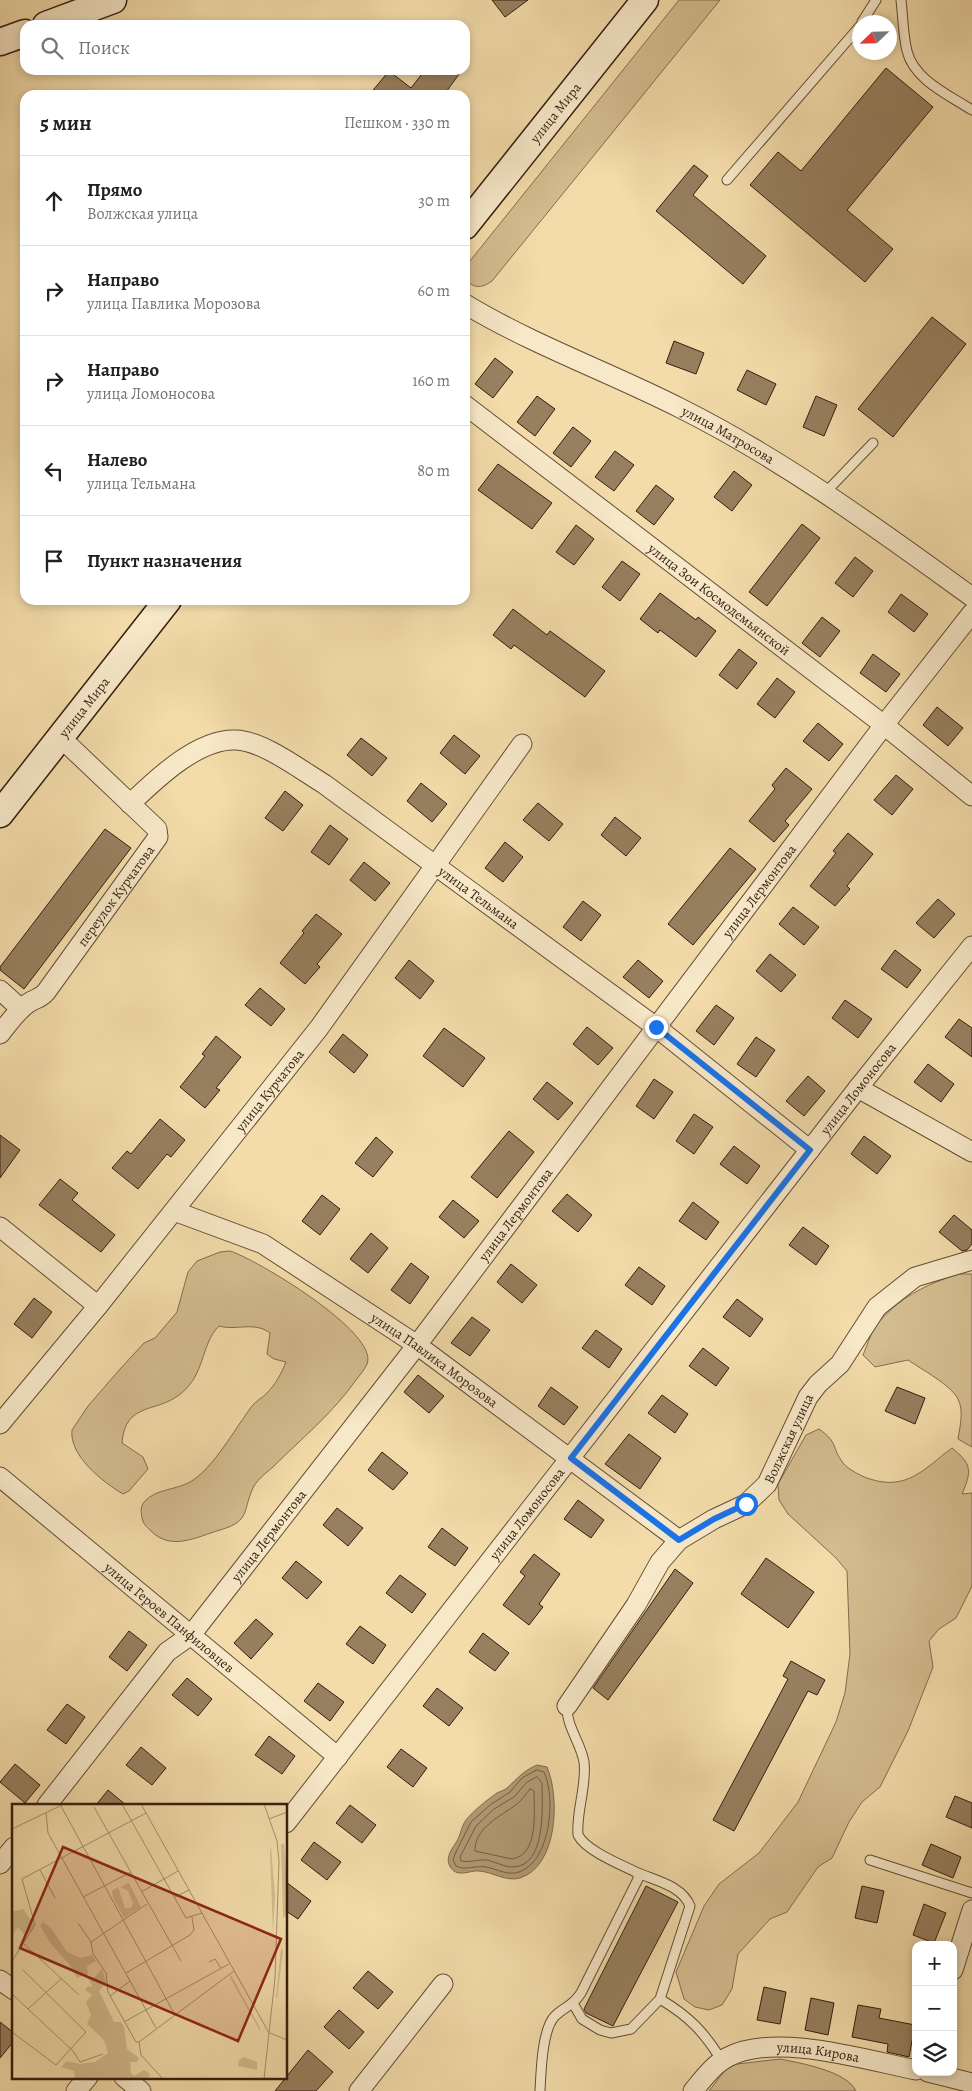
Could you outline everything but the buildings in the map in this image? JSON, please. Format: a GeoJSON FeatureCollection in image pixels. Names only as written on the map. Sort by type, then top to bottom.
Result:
{"type":"FeatureCollection","features":[{"type":"Feature","properties":{"kind":"main road"},"geometry":{"type":"LineString","coordinates":[[59,20],[113,0]]}},
{"type":"Feature","properties":{"kind":"main road","name":"улица Мира"},"geometry":{"type":"LineString","coordinates":[[470,220],[645,0]]}},
{"type":"Feature","properties":{"kind":"main road"},"geometry":{"type":"LineString","coordinates":[[0,42],[20,35]]}},
{"type":"Feature","properties":{"kind":"main road","name":"улица Мира"},"geometry":{"type":"LineString","coordinates":[[0,814],[164,605]]}},
{"type":"Feature","properties":{"kind":"street","name":"улица Матросова"},"geometry":{"type":"LineString","coordinates":[[470,307],[519,334],[680,408],[826,492],[972,597]]}},
{"type":"Feature","properties":{"kind":"street","name":"улица Зои Космодемьянской"},"geometry":{"type":"LineString","coordinates":[[470,409],[884,725],[972,796]]}},
{"type":"Feature","properties":{"kind":"street","name":"улица Лермонтова"},"geometry":{"type":"LineString","coordinates":[[48,1804],[167,1652],[191,1635],[418,1345],[884,725],[972,613]]}},
{"type":"Feature","properties":{"kind":"street","name":"переулок Курчатова"},"geometry":{"type":"LineString","coordinates":[[0,1034],[21,1009],[32,1000],[40,999],[46,992],[158,837],[157,829],[60,738]]}},
{"type":"Feature","properties":{"kind":"street","name":"улица Тельмана"},"geometry":{"type":"LineString","coordinates":[[130,804],[187,757],[223,740],[237,740],[252,744],[281,758],[324,784],[436,864],[656,1027],[810,1150]]}},
{"type":"Feature","properties":{"kind":"street","name":"улица Курчатова"},"geometry":{"type":"LineString","coordinates":[[0,1424],[98,1306],[319,1028],[522,744]]}},
{"type":"Feature","properties":{"kind":"street","name":"улица Ломоносова"},"geometry":{"type":"LineString","coordinates":[[288,1820],[858,1088],[972,946]]}},
{"type":"Feature","properties":{"kind":"street"},"geometry":{"type":"LineString","coordinates":[[0,990],[21,1009]]}},
{"type":"Feature","properties":{"kind":"street"},"geometry":{"type":"LineString","coordinates":[[858,1088],[972,1152]]}},
{"type":"Feature","properties":{"kind":"street","name":"улица Павлика Морозова"},"geometry":{"type":"LineString","coordinates":[[174,1211],[263,1244],[418,1345],[679,1540]]}},
{"type":"Feature","properties":{"kind":"street"},"geometry":{"type":"LineString","coordinates":[[0,1227],[98,1306]]}},
{"type":"Feature","properties":{"kind":"street","name":"Волжская улица"},"geometry":{"type":"LineString","coordinates":[[567,1706],[636,1605],[660,1562],[679,1540],[714,1519],[746,1504],[767,1484],[808,1397],[818,1384],[840,1364],[877,1307],[915,1277],[972,1260]]}},
{"type":"Feature","properties":{"kind":"street","name":"улица Героев Панфиловцев"},"geometry":{"type":"LineString","coordinates":[[0,1477],[338,1758]]}},
{"type":"Feature","properties":{"kind":"street"},"geometry":{"type":"LineString","coordinates":[[0,1864],[12,1849]]}},
{"type":"Feature","properties":{"kind":"street"},"geometry":{"type":"LineString","coordinates":[[957,1957],[972,1910]]}},
{"type":"Feature","properties":{"kind":"street"},"geometry":{"type":"LineString","coordinates":[[0,1980],[12,1989]]}},
{"type":"Feature","properties":{"kind":"street"},"geometry":{"type":"LineString","coordinates":[[359,2091],[443,1984]]}},
{"type":"Feature","properties":{"kind":"street","name":"улица Кирова"},"geometry":{"type":"LineString","coordinates":[[722,2061],[736,2053],[751,2049],[804,2048],[912,2069]]}},
{"type":"Feature","properties":{"kind":"street"},"geometry":{"type":"LineString","coordinates":[[693,2091],[722,2061]]}},
{"type":"Feature","properties":{"kind":"street"},"geometry":{"type":"LineString","coordinates":[[944,2076],[972,2083]]}},
{"type":"Feature","properties":{"kind":"street"},"geometry":{"type":"LineString","coordinates":[[125,2078],[141,2091]]}},
{"type":"Feature","properties":{"kind":"lane"},"geometry":{"type":"LineString","coordinates":[[867,15],[876,0]]}},
{"type":"Feature","properties":{"kind":"lane"},"geometry":{"type":"LineString","coordinates":[[902,0],[907,52],[913,64],[926,80],[972,110]]}},
{"type":"Feature","properties":{"kind":"lane"},"geometry":{"type":"LineString","coordinates":[[727,180],[852,34]]}},
{"type":"Feature","properties":{"kind":"lane"},"geometry":{"type":"LineString","coordinates":[[826,492],[873,443]]}},
{"type":"Feature","properties":{"kind":"lane"},"geometry":{"type":"LineString","coordinates":[[567,1706],[570,1723],[584,1760],[585,1777],[578,1835],[581,1841],[590,1848],[638,1873],[677,1890],[686,1896],[690,1906],[660,1999],[630,2029],[611,2033],[600,2030],[582,2019],[574,2005]]}},
{"type":"Feature","properties":{"kind":"lane"},"geometry":{"type":"LineString","coordinates":[[870,1860],[972,1892]]}},
{"type":"Feature","properties":{"kind":"lane"},"geometry":{"type":"LineString","coordinates":[[540,2091],[547,2030],[553,2017],[562,2010],[574,2005],[631,1895],[638,1873]]}},
{"type":"Feature","properties":{"kind":"lane"},"geometry":{"type":"LineString","coordinates":[[660,1999],[683,2012],[696,2024],[722,2061]]}},
{"type":"Feature","properties":{"kind":"shaded area"},"geometry":{"type":"Polygon","coordinates":[[[679,0],[720,0],[492,281],[479,286],[470,284],[470,261],[679,0]]]}},
{"type":"Feature","properties":{"kind":"shaded area"},"geometry":{"type":"Polygon","coordinates":[[[230,1251],[288,1282],[336,1317],[355,1334],[366,1351],[367,1364],[347,1392],[327,1414],[258,1481],[250,1494],[242,1518],[237,1523],[193,1539],[175,1542],[158,1537],[144,1524],[141,1514],[142,1505],[155,1494],[184,1485],[199,1476],[216,1458],[252,1406],[273,1386],[286,1362],[274,1359],[267,1354],[270,1333],[264,1329],[251,1327],[232,1328],[219,1326],[213,1334],[199,1369],[188,1387],[170,1401],[143,1410],[129,1421],[124,1430],[122,1443],[143,1457],[148,1469],[129,1491],[123,1494],[106,1483],[82,1459],[76,1449],[72,1430],[88,1406],[121,1368],[144,1343],[155,1338],[177,1312],[188,1272],[197,1261],[220,1252],[230,1251]]]}},
{"type":"Feature","properties":{"kind":"shaded area"},"geometry":{"type":"Polygon","coordinates":[[[959,1274],[972,1274],[972,1447],[958,1439],[961,1408],[958,1399],[949,1388],[908,1360],[875,1367],[863,1355],[875,1327],[892,1308],[923,1288],[959,1274]]]}},
{"type":"Feature","properties":{"kind":"shaded area"},"geometry":{"type":"Polygon","coordinates":[[[819,1429],[830,1438],[839,1458],[846,1466],[863,1476],[883,1482],[905,1480],[914,1476],[952,1448],[959,1454],[967,1464],[969,1474],[962,1494],[972,1493],[972,1586],[956,1618],[939,1629],[929,1641],[933,1667],[908,1731],[880,1787],[862,1802],[849,1822],[832,1858],[818,1867],[787,1912],[770,1919],[738,1954],[732,1989],[722,2005],[709,2010],[695,2007],[684,1999],[676,1972],[704,1906],[719,1884],[759,1853],[798,1802],[836,1722],[845,1693],[850,1654],[847,1571],[836,1558],[788,1514],[779,1500],[778,1484],[806,1435],[819,1429]]]}},
{"type":"Feature","properties":{"kind":"shaded area"},"geometry":{"type":"Polygon","coordinates":[[[780,2059],[833,2073],[851,2084],[856,2091],[709,2091],[729,2065],[780,2059]]]}},
{"type":"Feature","properties":{"kind":"water"},"geometry":{"type":"Polygon","coordinates":[[[537,1765],[547,1767],[554,1795],[553,1829],[549,1846],[542,1860],[533,1871],[515,1879],[479,1871],[457,1873],[454,1871],[448,1861],[451,1850],[466,1820],[485,1802],[506,1789],[524,1772],[537,1765]]]}},
{"type":"Feature","properties":{"kind":"route"},"geometry":{"type":"LineString","coordinates":[[656,1027],[810,1150],[571,1458],[679,1540],[714,1519],[746,1504]]}}]}
